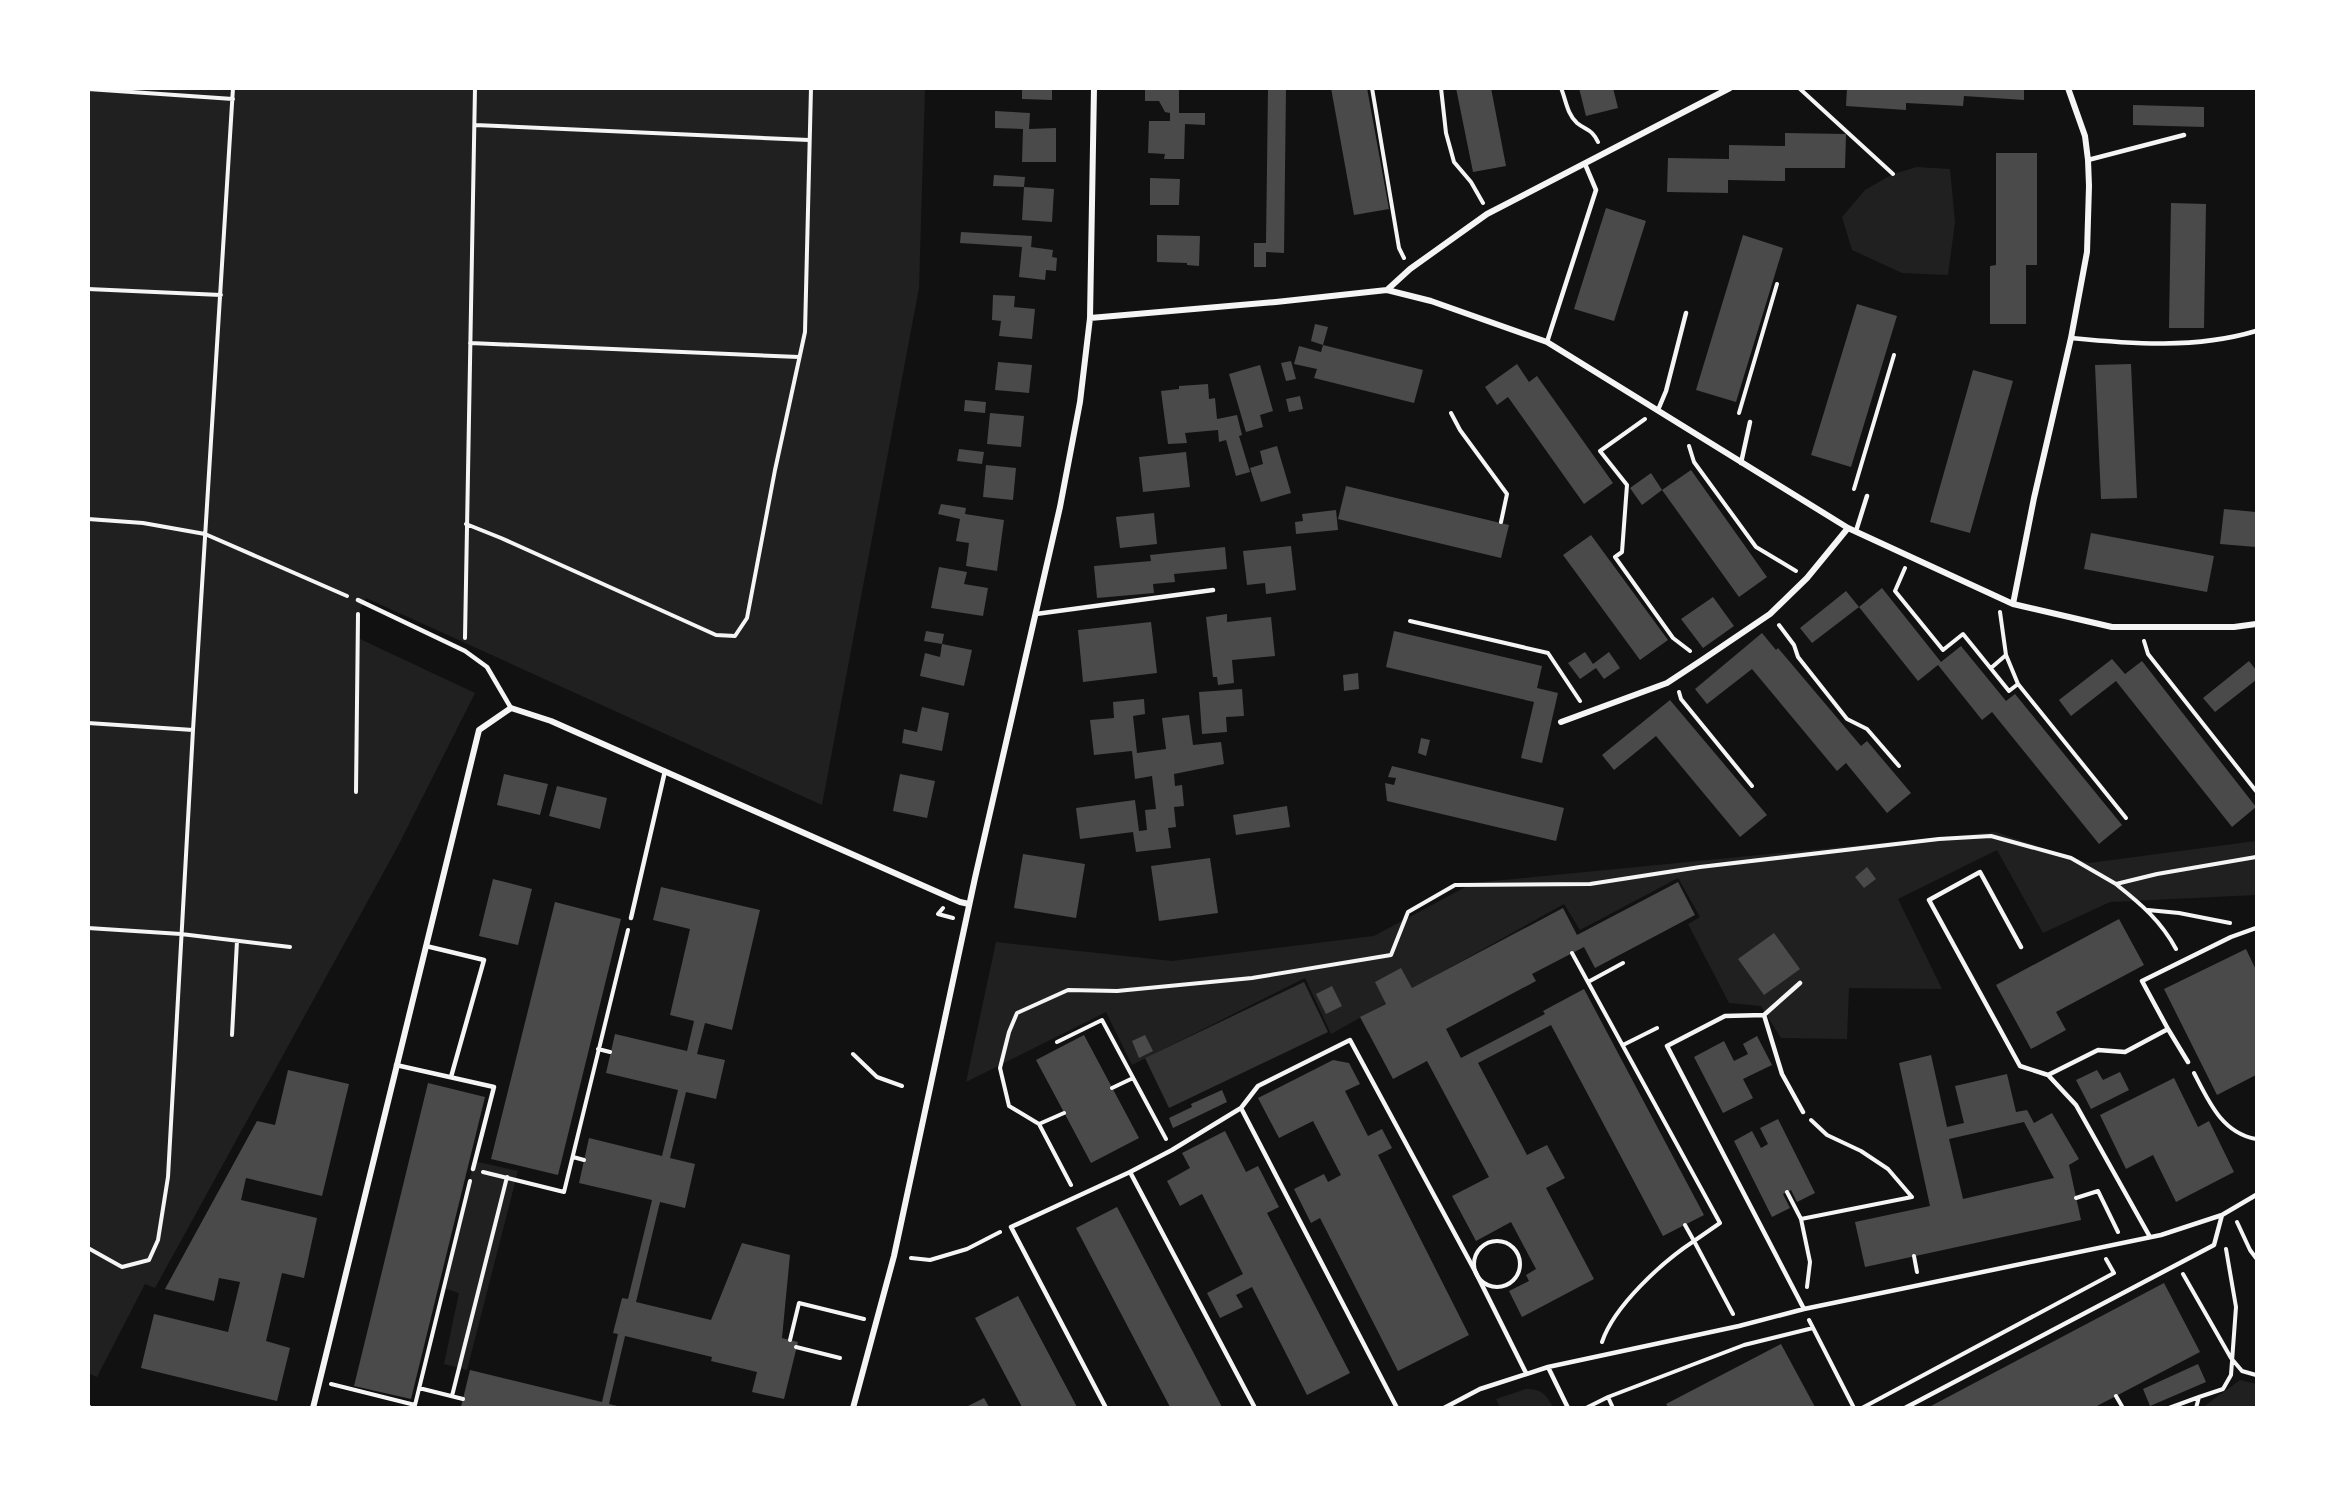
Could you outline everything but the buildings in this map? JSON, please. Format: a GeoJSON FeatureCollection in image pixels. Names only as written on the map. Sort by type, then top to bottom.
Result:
{"type":"FeatureCollection","features":[{"type":"Feature","properties":{"kind":"street"},"geometry":{"type":"LineString","coordinates":[[853,1407],[894,1256],[969,904],[1036,615],[1080,402],[1090,318],[1094,88]]}},
{"type":"Feature","properties":{"kind":"street"},"geometry":{"type":"LineString","coordinates":[[1387,290],[1410,269],[1487,214],[1730,88]]}},
{"type":"Feature","properties":{"kind":"street"},"geometry":{"type":"LineString","coordinates":[[2013,604],[2034,498],[2071,338],[2087,252],[2088,159],[2085,136],[2068,88]]}},
{"type":"Feature","properties":{"kind":"street"},"geometry":{"type":"LineString","coordinates":[[1090,318],[1387,290],[1431,301],[1547,342],[1848,528],[2004,601],[2112,627],[2234,627],[2256,624]]}},
{"type":"Feature","properties":{"kind":"street"},"geometry":{"type":"LineString","coordinates":[[1562,722],[1667,683],[1770,614],[1807,578],[1848,528]]}},
{"type":"Feature","properties":{"kind":"street"},"geometry":{"type":"LineString","coordinates":[[313,1407],[479,730],[511,708],[550,721],[969,904]]}},
{"type":"Feature","properties":{"kind":"lane"},"geometry":{"type":"LineString","coordinates":[[2088,159],[2184,135]]}},
{"type":"Feature","properties":{"kind":"lane"},"geometry":{"type":"LineString","coordinates":[[1547,342],[1596,190],[1585,164]]}},
{"type":"Feature","properties":{"kind":"lane"},"geometry":{"type":"LineString","coordinates":[[1658,410],[1666,391],[1686,313]]}},
{"type":"Feature","properties":{"kind":"lane"},"geometry":{"type":"LineString","coordinates":[[2071,338],[2124,344],[2184,343],[2232,338],[2256,331]]}},
{"type":"Feature","properties":{"kind":"lane"},"geometry":{"type":"LineString","coordinates":[[1741,463],[1750,422]]}},
{"type":"Feature","properties":{"kind":"lane"},"geometry":{"type":"LineString","coordinates":[[1856,531],[1867,496]]}},
{"type":"Feature","properties":{"kind":"lane"},"geometry":{"type":"LineString","coordinates":[[1036,615],[1213,590]]}},
{"type":"Feature","properties":{"kind":"lane"},"geometry":{"type":"LineString","coordinates":[[358,600],[465,651],[487,667],[511,708]]}},
{"type":"Feature","properties":{"kind":"lane"},"geometry":{"type":"LineString","coordinates":[[632,918],[665,771]]}},
{"type":"Feature","properties":{"kind":"lane"},"geometry":{"type":"LineString","coordinates":[[2021,947],[1980,872],[1929,900],[2020,1066],[2048,1075],[2076,1105],[2150,1237]]}},
{"type":"Feature","properties":{"kind":"lane"},"geometry":{"type":"LineString","coordinates":[[2188,1062],[2142,981],[2231,937],[2255,928]]}},
{"type":"Feature","properties":{"kind":"lane"},"geometry":{"type":"LineString","coordinates":[[426,946],[484,960],[451,1077]]}},
{"type":"Feature","properties":{"kind":"lane"},"geometry":{"type":"LineString","coordinates":[[1800,983],[1764,1015],[1725,1016],[1667,1046],[1804,1309]]}},
{"type":"Feature","properties":{"kind":"lane"},"geometry":{"type":"LineString","coordinates":[[1764,1015],[1782,1074],[1803,1112]]}},
{"type":"Feature","properties":{"kind":"lane"},"geometry":{"type":"LineString","coordinates":[[2048,1075],[2098,1050],[2125,1052],[2168,1029]]}},
{"type":"Feature","properties":{"kind":"lane"},"geometry":{"type":"LineString","coordinates":[[1106,1407],[1011,1227],[1172,1150],[1241,1108],[1258,1086],[1350,1040],[1475,1271],[1526,1373]]}},
{"type":"Feature","properties":{"kind":"lane"},"geometry":{"type":"LineString","coordinates":[[396,1065],[494,1087],[473,1169]]}},
{"type":"Feature","properties":{"kind":"lane"},"geometry":{"type":"LineString","coordinates":[[1241,1108],[1397,1407]]}},
{"type":"Feature","properties":{"kind":"lane"},"geometry":{"type":"LineString","coordinates":[[1130,1172],[1255,1407]]}},
{"type":"Feature","properties":{"kind":"lane"},"geometry":{"type":"LineString","coordinates":[[1444,1407],[1480,1389],[1548,1367],[1739,1326],[1804,1309],[2150,1237],[2222,1215],[2256,1195]]}},
{"type":"Feature","properties":{"kind":"lane"},"geometry":{"type":"LineString","coordinates":[[1905,1407],[2214,1245],[2222,1215]]}},
{"type":"Feature","properties":{"kind":"lane"},"geometry":{"type":"LineString","coordinates":[[1548,1367],[1568,1407]]}},
{"type":"Feature","properties":{"kind":"path"},"geometry":{"type":"LineString","coordinates":[[88,1248],[122,1267],[149,1260],[158,1240],[168,1177],[233,88]]}},
{"type":"Feature","properties":{"kind":"path"},"geometry":{"type":"LineString","coordinates":[[465,651],[475,88]]}},
{"type":"Feature","properties":{"kind":"path"},"geometry":{"type":"LineString","coordinates":[[466,524],[716,634],[735,636],[747,618],[775,470],[805,332],[810,88]]}},
{"type":"Feature","properties":{"kind":"path"},"geometry":{"type":"LineString","coordinates":[[1372,88],[1399,248],[1410,269]]}},
{"type":"Feature","properties":{"kind":"path"},"geometry":{"type":"LineString","coordinates":[[1441,88],[1446,132],[1454,162],[1471,182],[1487,214]]}},
{"type":"Feature","properties":{"kind":"path"},"geometry":{"type":"LineString","coordinates":[[1561,88],[1567,108],[1576,123],[1594,133],[1604,154]]}},
{"type":"Feature","properties":{"kind":"path"},"geometry":{"type":"LineString","coordinates":[[1799,88],[1893,174]]}},
{"type":"Feature","properties":{"kind":"path"},"geometry":{"type":"LineString","coordinates":[[88,89],[232,99]]}},
{"type":"Feature","properties":{"kind":"path"},"geometry":{"type":"LineString","coordinates":[[475,125],[809,140]]}},
{"type":"Feature","properties":{"kind":"path"},"geometry":{"type":"LineString","coordinates":[[1737,421],[1777,284]]}},
{"type":"Feature","properties":{"kind":"path"},"geometry":{"type":"LineString","coordinates":[[88,289],[221,295]]}},
{"type":"Feature","properties":{"kind":"path"},"geometry":{"type":"LineString","coordinates":[[470,343],[800,357]]}},
{"type":"Feature","properties":{"kind":"path"},"geometry":{"type":"LineString","coordinates":[[1854,491],[1894,355]]}},
{"type":"Feature","properties":{"kind":"path"},"geometry":{"type":"LineString","coordinates":[[1658,410],[1600,452],[1627,485],[1622,552],[1615,557],[1673,638],[1702,660]]}},
{"type":"Feature","properties":{"kind":"path"},"geometry":{"type":"LineString","coordinates":[[1451,413],[1460,430],[1507,494],[1501,522]]}},
{"type":"Feature","properties":{"kind":"path"},"geometry":{"type":"LineString","coordinates":[[1682,425],[1694,462],[1756,547],[1807,578]]}},
{"type":"Feature","properties":{"kind":"path"},"geometry":{"type":"LineString","coordinates":[[88,519],[143,523],[205,534],[358,600],[356,792]]}},
{"type":"Feature","properties":{"kind":"path"},"geometry":{"type":"LineString","coordinates":[[1910,556],[1895,591],[1943,650],[1963,634],[2009,691],[2018,684]]}},
{"type":"Feature","properties":{"kind":"path"},"geometry":{"type":"LineString","coordinates":[[2004,601],[2000,613],[2006,655],[2018,684],[2126,818]]}},
{"type":"Feature","properties":{"kind":"path"},"geometry":{"type":"LineString","coordinates":[[1770,614],[1794,645],[1798,657],[1847,719],[1867,729],[1899,766]]}},
{"type":"Feature","properties":{"kind":"path"},"geometry":{"type":"LineString","coordinates":[[1410,621],[1548,652],[1587,712]]}},
{"type":"Feature","properties":{"kind":"path"},"geometry":{"type":"LineString","coordinates":[[2140,626],[2148,654],[2256,791]]}},
{"type":"Feature","properties":{"kind":"path"},"geometry":{"type":"LineString","coordinates":[[1991,668],[2006,655]]}},
{"type":"Feature","properties":{"kind":"path"},"geometry":{"type":"LineString","coordinates":[[1674,678],[1681,699],[1752,786]]}},
{"type":"Feature","properties":{"kind":"path"},"geometry":{"type":"LineString","coordinates":[[88,723],[193,730]]}},
{"type":"Feature","properties":{"kind":"path"},"geometry":{"type":"LineString","coordinates":[[1077,1197],[1039,1124],[1009,1106],[1000,1068],[1009,1032],[1017,1013],[1068,990],[1117,991],[1252,978],[1391,955],[1408,912],[1455,885],[1590,884],[1700,867],[1939,839],[1991,836],[2071,858],[2116,884],[2148,910],[2166,930],[2182,961]]}},
{"type":"Feature","properties":{"kind":"path"},"geometry":{"type":"LineString","coordinates":[[2116,884],[2157,874],[2256,857]]}},
{"type":"Feature","properties":{"kind":"path"},"geometry":{"type":"LineString","coordinates":[[2148,910],[2189,914],[2255,928]]}},
{"type":"Feature","properties":{"kind":"path"},"geometry":{"type":"LineString","coordinates":[[319,1381],[415,1404],[473,1169],[564,1192],[632,918]]}},
{"type":"Feature","properties":{"kind":"path"},"geometry":{"type":"LineString","coordinates":[[88,928],[181,934],[290,947]]}},
{"type":"Feature","properties":{"kind":"path"},"geometry":{"type":"LineString","coordinates":[[232,1035],[237,941]]}},
{"type":"Feature","properties":{"kind":"path"},"geometry":{"type":"LineString","coordinates":[[1572,953],[1720,1223],[1671,1256],[1629,1300],[1607,1327],[1597,1356]]}},
{"type":"Feature","properties":{"kind":"path"},"geometry":{"type":"LineString","coordinates":[[1588,982],[1623,963]]}},
{"type":"Feature","properties":{"kind":"path"},"geometry":{"type":"LineString","coordinates":[[1057,1042],[1102,1020],[1172,1150]]}},
{"type":"Feature","properties":{"kind":"path"},"geometry":{"type":"LineString","coordinates":[[1623,1045],[1657,1028]]}},
{"type":"Feature","properties":{"kind":"path"},"geometry":{"type":"LineString","coordinates":[[598,1049],[610,1052]]}},
{"type":"Feature","properties":{"kind":"path"},"geometry":{"type":"LineString","coordinates":[[853,1054],[876,1077],[902,1086]]}},
{"type":"Feature","properties":{"kind":"path"},"geometry":{"type":"LineString","coordinates":[[2188,1062],[2214,1111],[2240,1136],[2256,1139]]}},
{"type":"Feature","properties":{"kind":"path"},"geometry":{"type":"LineString","coordinates":[[1112,1088],[1133,1078]]}},
{"type":"Feature","properties":{"kind":"path"},"geometry":{"type":"LineString","coordinates":[[1802,1219],[1912,1197],[1888,1169],[1861,1151],[1827,1135],[1803,1112]]}},
{"type":"Feature","properties":{"kind":"path"},"geometry":{"type":"LineString","coordinates":[[1039,1124],[1064,1113]]}},
{"type":"Feature","properties":{"kind":"path"},"geometry":{"type":"LineString","coordinates":[[573,1157],[584,1160]]}},
{"type":"Feature","properties":{"kind":"path"},"geometry":{"type":"LineString","coordinates":[[452,1396],[507,1177]]}},
{"type":"Feature","properties":{"kind":"path"},"geometry":{"type":"LineString","coordinates":[[2076,1198],[2098,1191],[2123,1242]]}},
{"type":"Feature","properties":{"kind":"path"},"geometry":{"type":"LineString","coordinates":[[1787,1192],[1802,1219],[1810,1262],[1804,1309],[1854,1407]]}},
{"type":"Feature","properties":{"kind":"path"},"geometry":{"type":"LineString","coordinates":[[2231,1210],[2256,1258]]}},
{"type":"Feature","properties":{"kind":"path"},"geometry":{"type":"LineString","coordinates":[[1685,1225],[1739,1326]]}},
{"type":"Feature","properties":{"kind":"path"},"geometry":{"type":"LineString","coordinates":[[911,1258],[930,1260],[967,1250],[1011,1227]]}},
{"type":"Feature","properties":{"kind":"path"},"geometry":{"type":"LineString","coordinates":[[2169,1407],[2223,1389],[2231,1375],[2236,1307],[2226,1248],[2227,1239]]}},
{"type":"Feature","properties":{"kind":"path"},"geometry":{"type":"LineString","coordinates":[[1493,1241],[1506,1243],[1516,1251],[1520,1264],[1516,1276],[1507,1285],[1494,1287],[1482,1282],[1475,1271],[1474,1258],[1481,1247],[1493,1241]]}},
{"type":"Feature","properties":{"kind":"path"},"geometry":{"type":"LineString","coordinates":[[1862,1407],[2114,1273],[2100,1247]]}},
{"type":"Feature","properties":{"kind":"path"},"geometry":{"type":"LineString","coordinates":[[2178,1266],[2231,1358],[2242,1371],[2256,1375]]}},
{"type":"Feature","properties":{"kind":"path"},"geometry":{"type":"LineString","coordinates":[[2063,1300],[2067,1308]]}},
{"type":"Feature","properties":{"kind":"path"},"geometry":{"type":"LineString","coordinates":[[790,1340],[799,1304],[851,1316]]}},
{"type":"Feature","properties":{"kind":"path"},"geometry":{"type":"LineString","coordinates":[[1586,1407],[1744,1345],[1814,1328]]}},
{"type":"Feature","properties":{"kind":"path"},"geometry":{"type":"LineString","coordinates":[[796,1347],[840,1358]]}},
{"type":"Feature","properties":{"kind":"path"},"geometry":{"type":"LineString","coordinates":[[1919,1377],[1923,1384]]}},
{"type":"Feature","properties":{"kind":"path"},"geometry":{"type":"LineString","coordinates":[[419,1388],[463,1399]]}},
{"type":"Feature","properties":{"kind":"path"},"geometry":{"type":"LineString","coordinates":[[2116,1396],[2122,1407]]}},
{"type":"Feature","properties":{"kind":"path"},"geometry":{"type":"LineString","coordinates":[[1608,1397],[1613,1407]]}},
{"type":"Feature","properties":{"kind":"path"},"geometry":{"type":"LineString","coordinates":[[2196,1407],[2199,1397]]}},
{"type":"Feature","properties":{"kind":"shaded area"},"geometry":{"type":"Polygon","coordinates":[[[88,89],[925,89],[919,288],[822,805],[366,598],[360,610],[360,639],[475,693],[398,846],[155,1288],[145,1284],[97,1377],[88,1373],[88,89]]]}},
{"type":"Feature","properties":{"kind":"shaded area"},"geometry":{"type":"Polygon","coordinates":[[[1917,167],[1950,169],[1955,222],[1948,275],[1902,273],[1852,250],[1842,217],[1865,190],[1893,174],[1917,167]]]}},
{"type":"Feature","properties":{"kind":"shaded area"},"geometry":{"type":"Polygon","coordinates":[[[1995,832],[2089,863],[2256,841],[2256,895],[2110,902],[2043,933],[1997,850],[1898,899],[1942,989],[1849,988],[1847,1039],[1781,1038],[1761,1006],[1729,1003],[1688,924],[1700,917],[1678,878],[1580,930],[1564,904],[1331,1034],[1305,978],[1132,1065],[1106,1012],[966,1082],[996,942],[1172,961],[1374,936],[1473,883],[1995,832]]]}},
{"type":"Feature","properties":{"kind":"shaded area"},"geometry":{"type":"Polygon","coordinates":[[[1304,982],[1328,1032],[1169,1108],[1145,1058],[1304,982]]]}},
{"type":"Feature","properties":{"kind":"shaded area"},"geometry":{"type":"Polygon","coordinates":[[[474,1161],[518,1171],[467,1370],[444,1364],[459,1293],[443,1288],[474,1161]]]}},
{"type":"Feature","properties":{"kind":"shaded area"},"geometry":{"type":"Polygon","coordinates":[[[2240,1380],[2256,1384],[2256,1407],[2203,1407],[2240,1380]]]}},
{"type":"Feature","properties":{"kind":"shaded area"},"geometry":{"type":"Polygon","coordinates":[[[1526,1389],[1542,1393],[1553,1407],[1500,1407],[1496,1399],[1526,1389]]]}}]}
